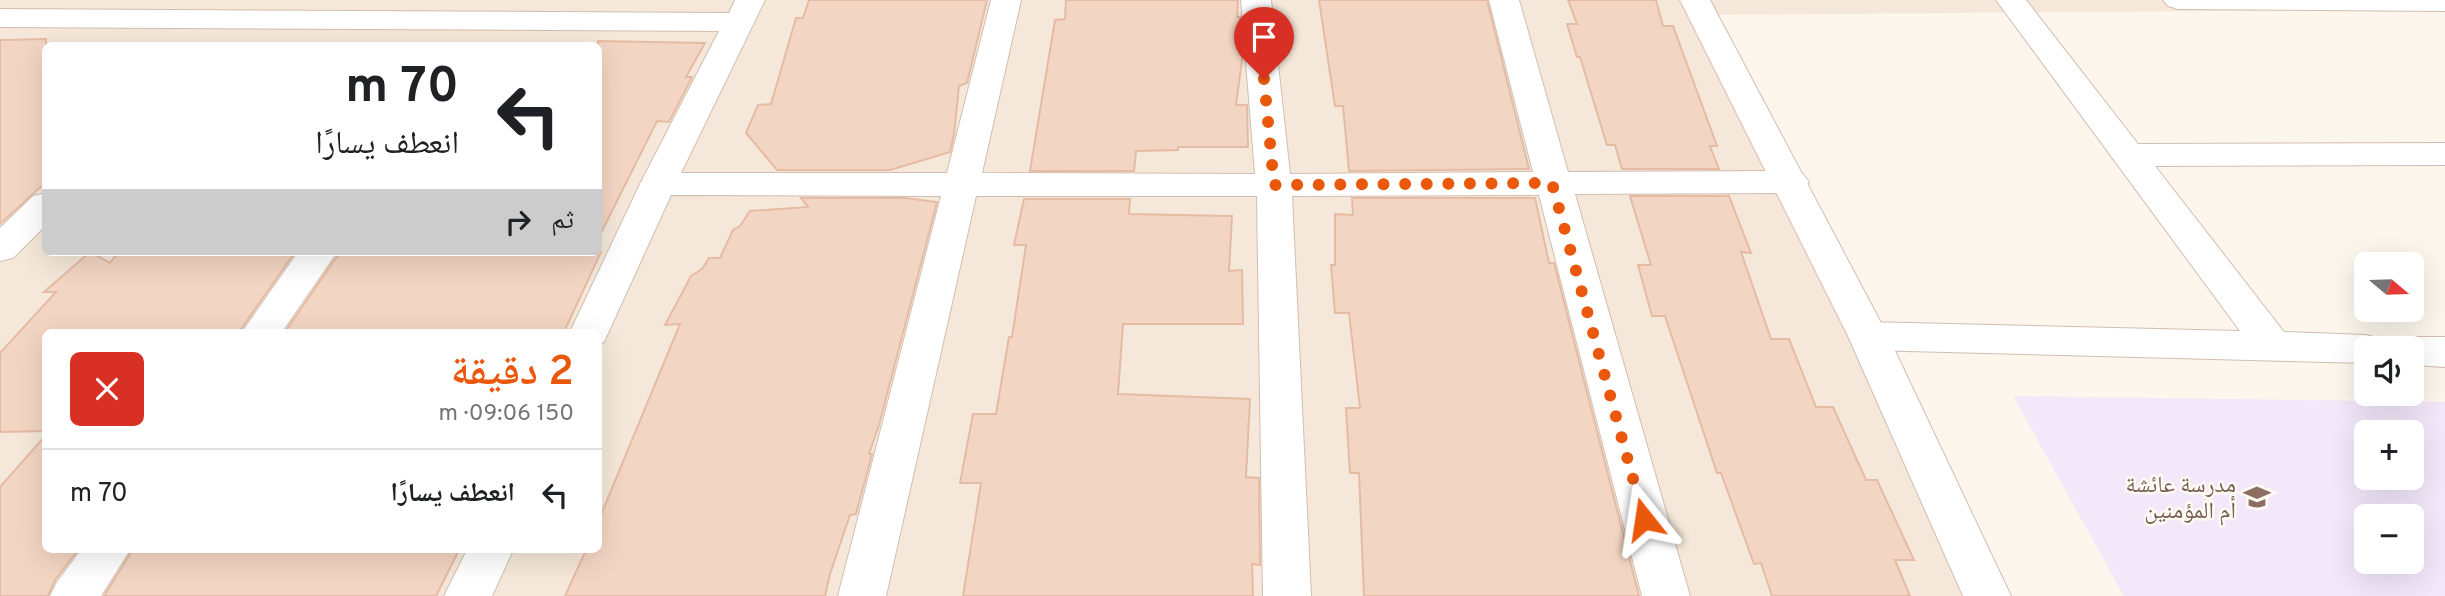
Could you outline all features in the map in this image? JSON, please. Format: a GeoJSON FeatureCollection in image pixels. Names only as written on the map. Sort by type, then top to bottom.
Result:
{"type":"FeatureCollection","features":[{"type":"Feature","properties":{"kind":"street"},"geometry":{"type":"LineString","coordinates":[[862,596],[1006,0]]}},
{"type":"Feature","properties":{"kind":"street"},"geometry":{"type":"LineString","coordinates":[[1256,0],[1274,185],[1287,596]]}},
{"type":"Feature","properties":{"kind":"street"},"geometry":{"type":"LineString","coordinates":[[1504,0],[1666,596]]}},
{"type":"Feature","properties":{"kind":"street"},"geometry":{"type":"LineString","coordinates":[[1695,0],[1868,336],[1987,596]]}},
{"type":"Feature","properties":{"kind":"street"},"geometry":{"type":"LineString","coordinates":[[2011,0],[2273,347]]}},
{"type":"Feature","properties":{"kind":"street"},"geometry":{"type":"LineString","coordinates":[[2178,0],[2445,2]]}},
{"type":"Feature","properties":{"kind":"street"},"geometry":{"type":"LineString","coordinates":[[207,42],[239,9]]}},
{"type":"Feature","properties":{"kind":"street"},"geometry":{"type":"LineString","coordinates":[[0,18],[239,9],[482,23],[745,11],[658,184],[591,329]]}},
{"type":"Feature","properties":{"kind":"street"},"geometry":{"type":"LineString","coordinates":[[2128,155],[2445,154]]}},
{"type":"Feature","properties":{"kind":"street"},"geometry":{"type":"LineString","coordinates":[[658,184],[1791,182]]}},
{"type":"Feature","properties":{"kind":"street"},"geometry":{"type":"LineString","coordinates":[[0,250],[42,208]]}},
{"type":"Feature","properties":{"kind":"street"},"geometry":{"type":"LineString","coordinates":[[263,329],[315,256]]}},
{"type":"Feature","properties":{"kind":"street"},"geometry":{"type":"LineString","coordinates":[[1868,336],[2354,349]]}},
{"type":"Feature","properties":{"kind":"street"},"geometry":{"type":"LineString","coordinates":[[2424,351],[2445,352]]}},
{"type":"Feature","properties":{"kind":"street"},"geometry":{"type":"LineString","coordinates":[[74,596],[105,553]]}},
{"type":"Feature","properties":{"kind":"street"},"geometry":{"type":"LineString","coordinates":[[468,596],[488,553]]}},
{"type":"Feature","properties":{"kind":"shaded area"},"geometry":{"type":"Polygon","coordinates":[[[0,0],[743,0],[739,21],[595,329],[42,329],[42,553],[492,553],[471,596],[0,596],[0,0]]]}},
{"type":"Feature","properties":{"kind":"shaded area"},"geometry":{"type":"Polygon","coordinates":[[[757,0],[2445,0],[2445,9],[1711,15],[1978,596],[478,596],[499,553],[602,553],[602,333],[757,0]]]}},
{"type":"Feature","properties":{"kind":"shaded area","name":"مدرسة عائشة أم المؤمنين"},"geometry":{"type":"Polygon","coordinates":[[[2013,396],[2354,401],[2354,406],[2424,406],[2424,402],[2445,402],[2445,596],[2124,596],[2013,396]]]}},
{"type":"Feature","properties":{"kind":"building"},"geometry":{"type":"Polygon","coordinates":[[[809,0],[987,0],[967,83],[959,86],[950,152],[890,170],[777,170],[746,133],[758,105],[771,104],[796,18],[803,18],[809,0]]]}},
{"type":"Feature","properties":{"kind":"building"},"geometry":{"type":"Polygon","coordinates":[[[1066,0],[1238,0],[1237,17],[1240,17],[1243,53],[1236,105],[1247,105],[1248,147],[1178,147],[1178,150],[1136,151],[1134,171],[1030,171],[1055,20],[1065,19],[1066,0]]]}},
{"type":"Feature","properties":{"kind":"building"},"geometry":{"type":"Polygon","coordinates":[[[1319,0],[1487,0],[1529,169],[1349,171],[1343,106],[1335,106],[1319,0]]]}},
{"type":"Feature","properties":{"kind":"building"},"geometry":{"type":"Polygon","coordinates":[[[1568,0],[1656,0],[1663,26],[1673,26],[1717,146],[1710,146],[1719,169],[1622,169],[1615,145],[1607,145],[1580,57],[1577,57],[1567,24],[1577,24],[1568,0]]]}},
{"type":"Feature","properties":{"kind":"building"},"geometry":{"type":"Polygon","coordinates":[[[46,39],[46,42],[42,42],[42,186],[0,224],[0,40],[46,39]]]}},
{"type":"Feature","properties":{"kind":"building"},"geometry":{"type":"Polygon","coordinates":[[[598,41],[705,43],[686,77],[692,77],[669,122],[657,121],[602,231],[602,42],[598,41]]]}},
{"type":"Feature","properties":{"kind":"building"},"geometry":{"type":"Polygon","coordinates":[[[1630,196],[1729,196],[1751,253],[1741,252],[1771,339],[1789,339],[1816,407],[1833,407],[1866,480],[1877,480],[1914,560],[1895,560],[1910,596],[1772,596],[1761,563],[1754,564],[1721,473],[1717,473],[1665,316],[1652,316],[1638,265],[1651,265],[1630,196]]]}},
{"type":"Feature","properties":{"kind":"building"},"geometry":{"type":"Polygon","coordinates":[[[801,198],[905,198],[937,202],[869,454],[872,454],[856,514],[850,515],[825,596],[565,596],[585,553],[602,553],[602,512],[680,324],[665,325],[691,276],[702,269],[709,258],[720,258],[733,230],[740,226],[750,211],[808,207],[801,198]]]}},
{"type":"Feature","properties":{"kind":"building"},"geometry":{"type":"Polygon","coordinates":[[[1352,198],[1535,198],[1549,263],[1554,263],[1639,596],[1364,596],[1359,473],[1350,473],[1346,408],[1360,408],[1349,313],[1335,313],[1331,265],[1335,265],[1335,214],[1353,215],[1352,198]]]}},
{"type":"Feature","properties":{"kind":"building"},"geometry":{"type":"Polygon","coordinates":[[[1024,199],[1130,199],[1129,214],[1232,216],[1229,271],[1242,270],[1243,324],[1123,324],[1118,394],[1250,399],[1246,477],[1259,478],[1260,565],[1252,564],[1253,596],[963,596],[981,483],[960,483],[973,414],[996,414],[1009,337],[1012,337],[1026,245],[1014,245],[1024,199]]]}},
{"type":"Feature","properties":{"kind":"building"},"geometry":{"type":"Polygon","coordinates":[[[85,256],[97,256],[110,263],[115,256],[292,256],[241,329],[42,329],[42,431],[0,432],[0,353],[56,292],[44,292],[85,256]]]}},
{"type":"Feature","properties":{"kind":"building"},"geometry":{"type":"Polygon","coordinates":[[[337,256],[599,256],[565,329],[287,329],[337,256]]]}},
{"type":"Feature","properties":{"kind":"building"},"geometry":{"type":"Polygon","coordinates":[[[42,440],[42,553],[76,553],[55,580],[48,596],[0,596],[0,487],[42,440]]]}},
{"type":"Feature","properties":{"kind":"building"},"geometry":{"type":"Polygon","coordinates":[[[131,553],[458,553],[436,596],[104,596],[131,553]]]}},
{"type":"Feature","properties":{"kind":"place","name":"مدرسة عائشة أم المؤمنين"},"geometry":{"type":"Point","coordinates":[2257,497]}},
{"type":"Feature","properties":{"kind":"route"},"geometry":{"type":"LineString","coordinates":[[1264,79],[1274,185],[1552,183],[1644,519]]}}]}
